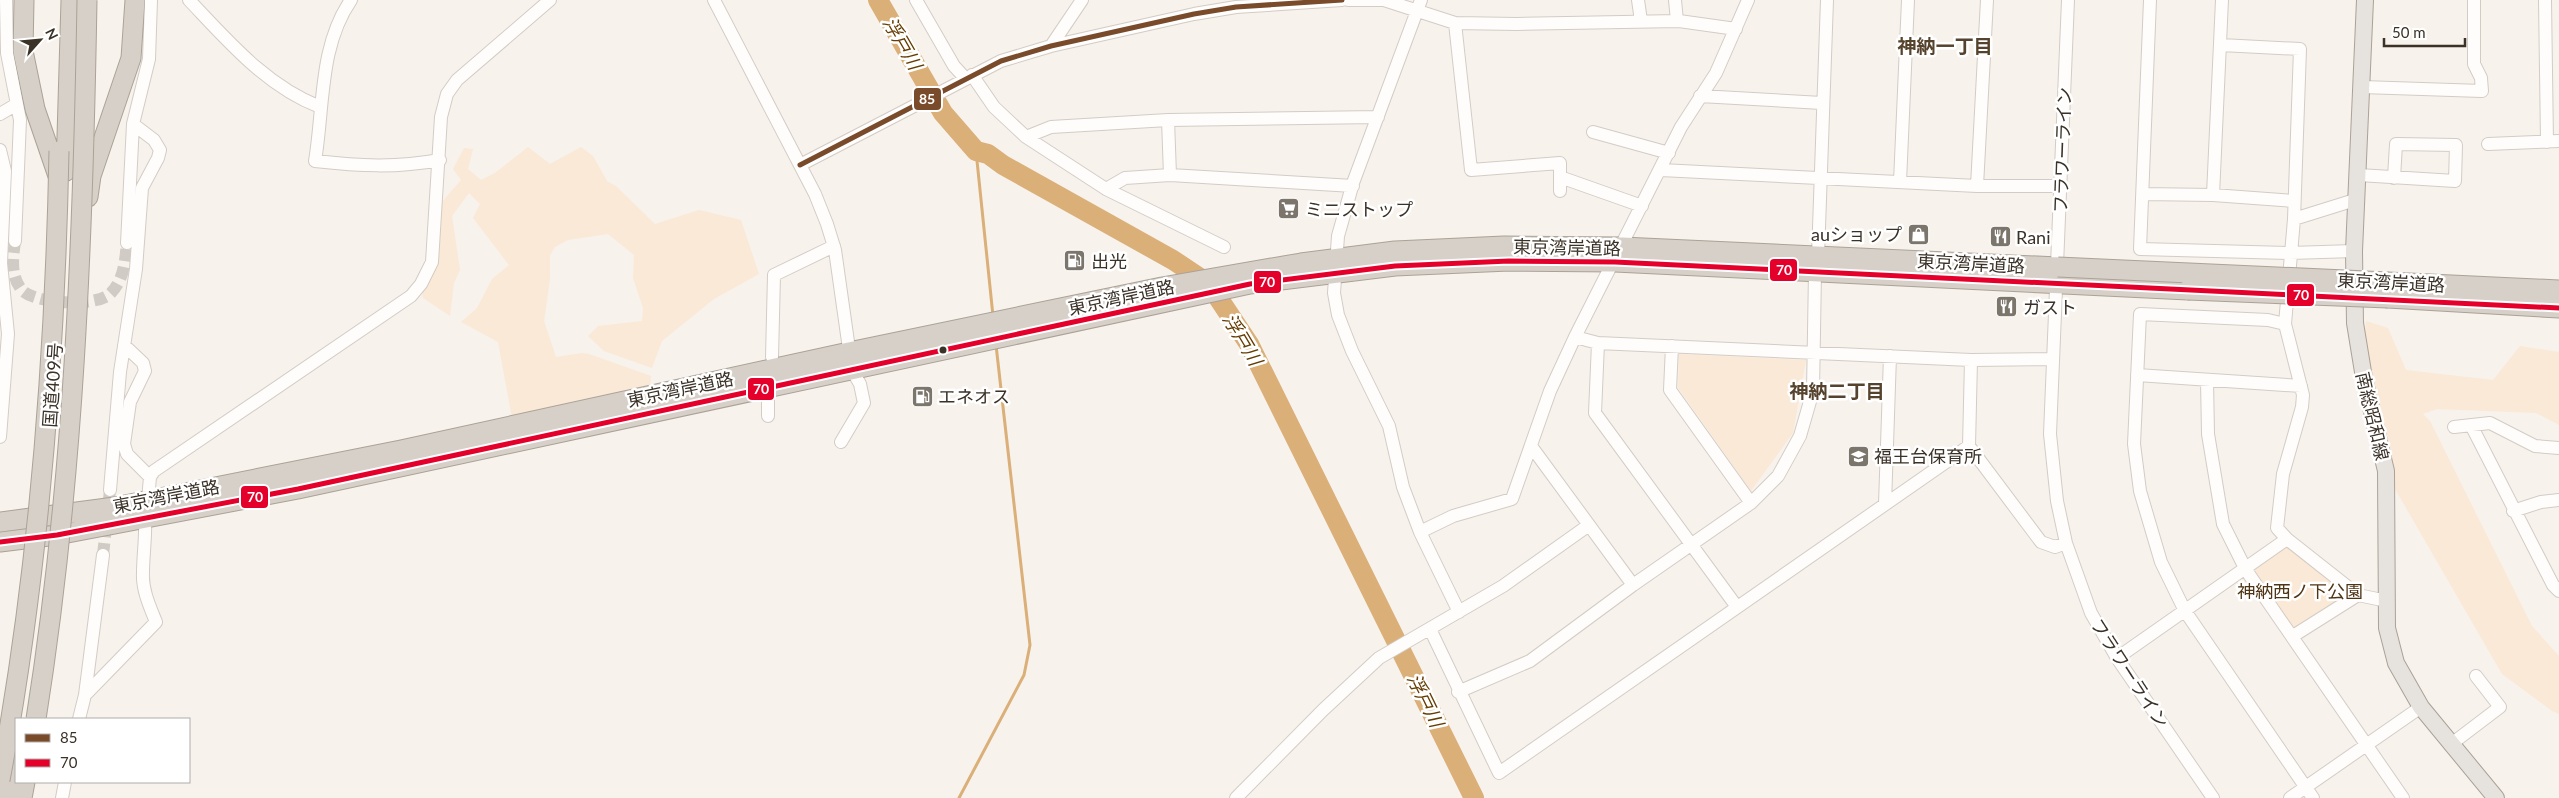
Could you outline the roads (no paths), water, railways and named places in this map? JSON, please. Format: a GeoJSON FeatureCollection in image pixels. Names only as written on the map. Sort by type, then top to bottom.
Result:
{"type":"FeatureCollection","features":[{"type":"Feature","properties":{"kind":"highway","name":"国道409号"},"geometry":{"type":"LineString","coordinates":[[24,0],[23,51],[35,109],[65,204],[51,516]]}},
{"type":"Feature","properties":{"kind":"highway"},"geometry":{"type":"LineString","coordinates":[[16,718],[21,654],[35,556],[52,363],[65,0]]}},
{"type":"Feature","properties":{"kind":"highway"},"geometry":{"type":"LineString","coordinates":[[65,204],[71,0]]}},
{"type":"Feature","properties":{"kind":"highway"},"geometry":{"type":"LineString","coordinates":[[80,246],[80,160],[88,0]]}},
{"type":"Feature","properties":{"kind":"highway"},"geometry":{"type":"LineString","coordinates":[[36,718],[58,558],[75,367],[81,255],[88,0]]}},
{"type":"Feature","properties":{"kind":"highway","name":"国道409号"},"geometry":{"type":"LineString","coordinates":[[29,718],[80,246],[91,176],[131,58],[135,0]]}},
{"type":"Feature","properties":{"kind":"highway","name":"東京湾岸道路"},"geometry":{"type":"LineString","coordinates":[[0,522],[146,509],[298,489],[851,361],[1335,266],[1394,266],[1618,254],[2388,290],[2559,290]]}},
{"type":"Feature","properties":{"kind":"highway","name":"東京湾岸道路"},"geometry":{"type":"LineString","coordinates":[[2388,290],[2559,308]]}},
{"type":"Feature","properties":{"kind":"highway","name":"東京湾岸道路"},"geometry":{"type":"LineString","coordinates":[[0,542],[49,537],[146,509]]}},
{"type":"Feature","properties":{"kind":"highway","name":"国道409号"},"geometry":{"type":"LineString","coordinates":[[21,718],[49,537]]}},
{"type":"Feature","properties":{"kind":"highway"},"geometry":{"type":"LineString","coordinates":[[3,798],[12,779],[15,737]]}},
{"type":"Feature","properties":{"kind":"highway","name":"国道409号"},"geometry":{"type":"LineString","coordinates":[[12,779],[15,759]]}},
{"type":"Feature","properties":{"kind":"highway"},"geometry":{"type":"LineString","coordinates":[[12,779],[19,798]]}},
{"type":"Feature","properties":{"kind":"highway"},"geometry":{"type":"LineString","coordinates":[[19,798],[25,783]]}},
{"type":"Feature","properties":{"kind":"main road","name":"南総昭和線"},"geometry":{"type":"LineString","coordinates":[[2365,0],[2358,199],[2354,251],[2355,323],[2358,348],[2386,471],[2387,628],[2396,663],[2421,707],[2450,745],[2496,798]]}},
{"type":"Feature","properties":{"kind":"street"},"geometry":{"type":"LineString","coordinates":[[6,0],[7,52],[17,104],[19,135],[15,241]]}},
{"type":"Feature","properties":{"kind":"street"},"geometry":{"type":"LineString","coordinates":[[127,243],[133,124],[149,59],[151,0]]}},
{"type":"Feature","properties":{"kind":"street"},"geometry":{"type":"LineString","coordinates":[[189,0],[225,38],[272,81],[296,97],[320,106]]}},
{"type":"Feature","properties":{"kind":"street"},"geometry":{"type":"LineString","coordinates":[[351,0],[338,24],[320,106],[315,160],[363,167],[413,164],[440,160]]}},
{"type":"Feature","properties":{"kind":"street"},"geometry":{"type":"LineString","coordinates":[[85,695],[156,622],[148,602],[143,575],[146,509],[150,477],[158,467],[411,296],[421,284],[432,262],[440,160],[441,117],[451,86],[550,0]]}},
{"type":"Feature","properties":{"kind":"street"},"geometry":{"type":"LineString","coordinates":[[714,0],[815,194],[834,246],[851,361],[860,384],[864,403],[841,442]]}},
{"type":"Feature","properties":{"kind":"street"},"geometry":{"type":"LineString","coordinates":[[916,0],[954,66],[968,76],[994,107],[1026,137],[1106,189],[1224,247]]}},
{"type":"Feature","properties":{"kind":"street"},"geometry":{"type":"LineString","coordinates":[[1051,46],[1082,0]]}},
{"type":"Feature","properties":{"kind":"street"},"geometry":{"type":"LineString","coordinates":[[800,165],[968,76],[1001,61],[1051,46],[1194,14],[1236,8],[1342,0]]}},
{"type":"Feature","properties":{"kind":"street"},"geometry":{"type":"LineString","coordinates":[[1348,0],[1384,0],[1420,5],[1456,22],[1517,24],[1641,20],[1677,21],[1736,30]]}},
{"type":"Feature","properties":{"kind":"street"},"geometry":{"type":"LineString","coordinates":[[1638,0],[1641,20]]}},
{"type":"Feature","properties":{"kind":"street"},"geometry":{"type":"LineString","coordinates":[[1675,0],[1677,21]]}},
{"type":"Feature","properties":{"kind":"street"},"geometry":{"type":"LineString","coordinates":[[1420,532],[1453,516],[1512,499],[1550,391],[1575,337],[1669,152],[1700,96],[1716,72],[1748,0]]}},
{"type":"Feature","properties":{"kind":"street"},"geometry":{"type":"LineString","coordinates":[[1458,692],[1530,661],[1633,585],[1694,545],[1751,503],[1778,476],[1800,436],[1813,391],[1819,178],[1827,0]]}},
{"type":"Feature","properties":{"kind":"street"},"geometry":{"type":"LineString","coordinates":[[1900,182],[1908,0]]}},
{"type":"Feature","properties":{"kind":"street"},"geometry":{"type":"LineString","coordinates":[[1977,186],[1987,0]]}},
{"type":"Feature","properties":{"kind":"street","name":"フラワーライン"},"geometry":{"type":"LineString","coordinates":[[2068,0],[2050,434],[2051,459],[2057,501],[2066,543],[2091,613],[2117,658],[2213,798]]}},
{"type":"Feature","properties":{"kind":"street"},"geometry":{"type":"LineString","coordinates":[[2150,0],[2140,249],[2290,253],[2354,251]]}},
{"type":"Feature","properties":{"kind":"street"},"geometry":{"type":"LineString","coordinates":[[2214,195],[2222,0]]}},
{"type":"Feature","properties":{"kind":"street"},"geometry":{"type":"LineString","coordinates":[[2362,87],[2482,90],[2481,78],[2474,64],[2474,0]]}},
{"type":"Feature","properties":{"kind":"street"},"geometry":{"type":"LineString","coordinates":[[2488,144],[2553,141],[2545,0]]}},
{"type":"Feature","properties":{"kind":"street"},"geometry":{"type":"LineString","coordinates":[[1420,5],[1353,186],[1338,236],[1335,266],[1338,315],[1352,352],[1388,426],[1403,487],[1420,532],[1459,612]]}},
{"type":"Feature","properties":{"kind":"street"},"geometry":{"type":"LineString","coordinates":[[1456,22],[1471,170],[1560,164],[1560,191]]}},
{"type":"Feature","properties":{"kind":"street"},"geometry":{"type":"LineString","coordinates":[[2221,45],[2300,49],[2294,219],[2285,324],[2300,386],[2302,407],[2283,474],[2277,528],[2287,539],[2358,595],[2387,601]]}},
{"type":"Feature","properties":{"kind":"street"},"geometry":{"type":"LineString","coordinates":[[1700,96],[1822,103]]}},
{"type":"Feature","properties":{"kind":"street"},"geometry":{"type":"LineString","coordinates":[[0,114],[17,104]]}},
{"type":"Feature","properties":{"kind":"street"},"geometry":{"type":"LineString","coordinates":[[1026,137],[1051,127],[1168,120],[1378,117]]}},
{"type":"Feature","properties":{"kind":"street"},"geometry":{"type":"LineString","coordinates":[[1168,120],[1170,175]]}},
{"type":"Feature","properties":{"kind":"street"},"geometry":{"type":"LineString","coordinates":[[110,490],[124,345],[136,269],[142,188],[158,158],[160,150],[154,140],[133,124]]}},
{"type":"Feature","properties":{"kind":"street"},"geometry":{"type":"LineString","coordinates":[[1593,132],[1669,152]]}},
{"type":"Feature","properties":{"kind":"street"},"geometry":{"type":"LineString","coordinates":[[2359,176],[2394,178],[2455,180],[2456,145],[2396,144],[2394,178]]}},
{"type":"Feature","properties":{"kind":"street"},"geometry":{"type":"LineString","coordinates":[[0,150],[5,171],[1,263],[8,334],[0,437]]}},
{"type":"Feature","properties":{"kind":"street"},"geometry":{"type":"LineString","coordinates":[[1661,170],[1977,186],[2061,186]]}},
{"type":"Feature","properties":{"kind":"street"},"geometry":{"type":"LineString","coordinates":[[1106,189],[1125,178],[1170,175],[1353,186]]}},
{"type":"Feature","properties":{"kind":"street"},"geometry":{"type":"LineString","coordinates":[[1560,177],[1642,206]]}},
{"type":"Feature","properties":{"kind":"street"},"geometry":{"type":"LineString","coordinates":[[2143,194],[2214,195],[2294,201]]}},
{"type":"Feature","properties":{"kind":"street"},"geometry":{"type":"LineString","coordinates":[[2294,219],[2358,199]]}},
{"type":"Feature","properties":{"kind":"street"},"geometry":{"type":"LineString","coordinates":[[772,357],[774,275],[834,246]]}},
{"type":"Feature","properties":{"kind":"street"},"geometry":{"type":"LineString","coordinates":[[2285,324],[2268,320],[2140,314],[2134,444],[2140,492],[2161,562],[2184,611],[2313,798]]}},
{"type":"Feature","properties":{"kind":"street"},"geometry":{"type":"LineString","coordinates":[[1575,337],[1598,343],[1972,360],[2052,359]]}},
{"type":"Feature","properties":{"kind":"street"},"geometry":{"type":"LineString","coordinates":[[1598,343],[1595,413],[1694,545],[1737,607]]}},
{"type":"Feature","properties":{"kind":"street"},"geometry":{"type":"LineString","coordinates":[[124,345],[143,363],[145,371],[130,402],[124,444],[127,454],[150,477]]}},
{"type":"Feature","properties":{"kind":"street"},"geometry":{"type":"LineString","coordinates":[[1672,346],[1670,390],[1751,503]]}},
{"type":"Feature","properties":{"kind":"street"},"geometry":{"type":"LineString","coordinates":[[1885,504],[1890,356]]}},
{"type":"Feature","properties":{"kind":"street"},"geometry":{"type":"LineString","coordinates":[[1972,360],[1969,446],[2041,542],[2055,547],[2066,543]]}},
{"type":"Feature","properties":{"kind":"street"},"geometry":{"type":"LineString","coordinates":[[2137,375],[2300,386]]}},
{"type":"Feature","properties":{"kind":"street"},"geometry":{"type":"LineString","coordinates":[[2207,380],[2208,434],[2223,524],[2246,570],[2403,798]]}},
{"type":"Feature","properties":{"kind":"street"},"geometry":{"type":"LineString","coordinates":[[768,396],[768,416]]}},
{"type":"Feature","properties":{"kind":"street"},"geometry":{"type":"LineString","coordinates":[[2454,427],[2490,423],[2535,446],[2559,448]]}},
{"type":"Feature","properties":{"kind":"street"},"geometry":{"type":"LineString","coordinates":[[2471,425],[2513,511],[2553,585],[2559,591]]}},
{"type":"Feature","properties":{"kind":"street"},"geometry":{"type":"LineString","coordinates":[[1531,446],[1633,585]]}},
{"type":"Feature","properties":{"kind":"street"},"geometry":{"type":"LineString","coordinates":[[1426,631],[1499,772],[1969,446]]}},
{"type":"Feature","properties":{"kind":"street"},"geometry":{"type":"LineString","coordinates":[[2513,511],[2541,502],[2559,500]]}},
{"type":"Feature","properties":{"kind":"street"},"geometry":{"type":"LineString","coordinates":[[1236,798],[1323,710],[1379,658],[1503,586],[1589,525]]}},
{"type":"Feature","properties":{"kind":"street"},"geometry":{"type":"LineString","coordinates":[[2117,658],[2246,570],[2287,539]]}},
{"type":"Feature","properties":{"kind":"street"},"geometry":{"type":"LineString","coordinates":[[79,718],[85,695],[103,555]]}},
{"type":"Feature","properties":{"kind":"street"},"geometry":{"type":"LineString","coordinates":[[2293,636],[2358,595]]}},
{"type":"Feature","properties":{"kind":"street"},"geometry":{"type":"LineString","coordinates":[[2450,745],[2500,707],[2476,676]]}},
{"type":"Feature","properties":{"kind":"street"},"geometry":{"type":"LineString","coordinates":[[2290,798],[2421,707]]}},
{"type":"Feature","properties":{"kind":"street"},"geometry":{"type":"LineString","coordinates":[[62,798],[65,783]]}},
{"type":"Feature","properties":{"kind":"waterway","name":"浮戸川"},"geometry":{"type":"LineString","coordinates":[[878,0],[943,113],[976,151],[988,154],[1003,165],[1173,260],[1209,284],[1249,344],[1474,798]]}},
{"type":"Feature","properties":{"kind":"waterway"},"geometry":{"type":"LineString","coordinates":[[976,151],[993,316]]}},
{"type":"Feature","properties":{"kind":"waterway"},"geometry":{"type":"LineString","coordinates":[[959,798],[1024,675],[1030,645],[996,345]]}},
{"type":"Feature","properties":{"kind":"waterway","name":"浮戸川"},"geometry":{"type":"LineString","coordinates":[[1469,798],[1472,795]]}},
{"type":"Feature","properties":{"kind":"tunnel"},"geometry":{"type":"LineString","coordinates":[[15,241],[14,272],[21,289],[27,294],[38,298],[65,302],[93,301],[104,298],[111,293],[121,276],[127,243]]}},
{"type":"Feature","properties":{"kind":"tunnel"},"geometry":{"type":"LineString","coordinates":[[103,555],[110,490]]}},
{"type":"Feature","properties":{"kind":"place","name":"ミニストップ"},"geometry":{"type":"Point","coordinates":[1289,209]}},
{"type":"Feature","properties":{"kind":"place","name":"auショップ"},"geometry":{"type":"Point","coordinates":[1918,234]}},
{"type":"Feature","properties":{"kind":"place","name":"Rani"},"geometry":{"type":"Point","coordinates":[2000,237]}},
{"type":"Feature","properties":{"kind":"place","name":"出光"},"geometry":{"type":"Point","coordinates":[1075,261]}},
{"type":"Feature","properties":{"kind":"place","name":"ガスト"},"geometry":{"type":"Point","coordinates":[2007,307]}},
{"type":"Feature","properties":{"kind":"place","name":"エネオス"},"geometry":{"type":"Point","coordinates":[922,396]}},
{"type":"Feature","properties":{"kind":"place","name":"福王台保育所"},"geometry":{"type":"Point","coordinates":[1858,456]}},
{"type":"Feature","properties":{"kind":"district","name":"神納一丁目"},"geometry":{"type":"Point","coordinates":[1945,45]}},
{"type":"Feature","properties":{"kind":"district","name":"神納二丁目"},"geometry":{"type":"Point","coordinates":[1837,390]}},
{"type":"Feature","properties":{"kind":"park label","name":"神納西ノ下公園"},"geometry":{"type":"Point","coordinates":[2300,591]}}]}
